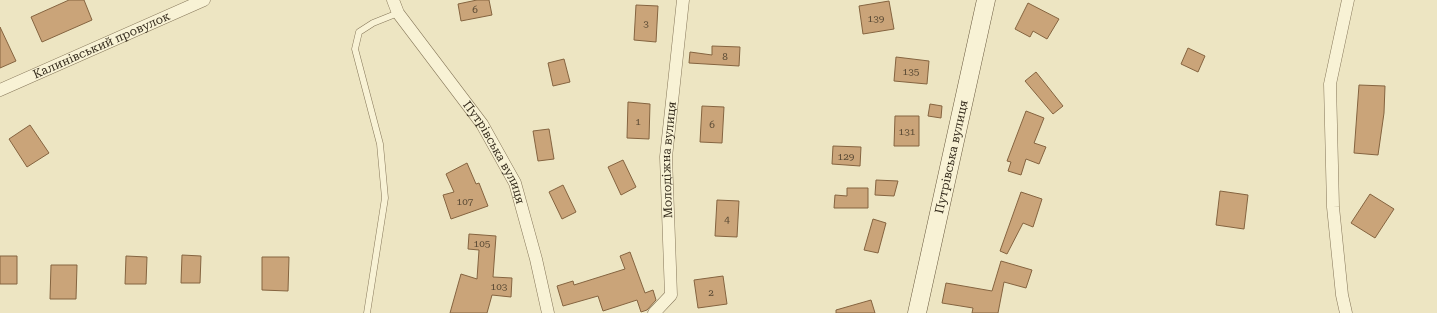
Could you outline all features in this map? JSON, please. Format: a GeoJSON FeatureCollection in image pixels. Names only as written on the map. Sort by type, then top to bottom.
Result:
{"type":"FeatureCollection","features":[{"type":"Feature","properties":{"kind":"main road","name":"Путрівська вулиця"},"geometry":{"type":"LineString","coordinates":[[917,313],[986,0]]}},
{"type":"Feature","properties":{"kind":"street","name":"Калинівський провулок"},"geometry":{"type":"LineString","coordinates":[[0,90],[204,0]]}},
{"type":"Feature","properties":{"kind":"street","name":"Путрівська вулиця"},"geometry":{"type":"LineString","coordinates":[[393,0],[398,13],[482,124],[515,183],[536,259],[548,313]]}},
{"type":"Feature","properties":{"kind":"street","name":"Молодіжна вулиця"},"geometry":{"type":"LineString","coordinates":[[654,313],[671,295],[666,157],[683,0]]}},
{"type":"Feature","properties":{"kind":"street"},"geometry":{"type":"LineString","coordinates":[[1346,313],[1342,295],[1333,207],[1330,84],[1348,0]]}},
{"type":"Feature","properties":{"kind":"lane"},"geometry":{"type":"LineString","coordinates":[[367,313],[384,198],[380,144],[354,49],[359,32],[373,23],[398,13]]}},
{"type":"Feature","properties":{"kind":"building"},"geometry":{"type":"Polygon","coordinates":[[[69,0],[84,0],[92,20],[42,42],[31,17],[69,0]]]}},
{"type":"Feature","properties":{"kind":"building"},"geometry":{"type":"Polygon","coordinates":[[[477,0],[489,0],[492,15],[461,21],[458,4],[477,0]]]}},
{"type":"Feature","properties":{"kind":"building"},"geometry":{"type":"Polygon","coordinates":[[[889,1],[894,29],[863,34],[859,6],[889,1]]]}},
{"type":"Feature","properties":{"kind":"building"},"geometry":{"type":"Polygon","coordinates":[[[1028,3],[1059,19],[1047,39],[1033,31],[1030,37],[1015,29],[1028,3]]]}},
{"type":"Feature","properties":{"kind":"building"},"geometry":{"type":"Polygon","coordinates":[[[636,5],[658,6],[656,42],[634,40],[636,5]]]}},
{"type":"Feature","properties":{"kind":"building"},"geometry":{"type":"Polygon","coordinates":[[[0,27],[16,61],[0,68],[0,27]]]}},
{"type":"Feature","properties":{"kind":"building"},"geometry":{"type":"Polygon","coordinates":[[[712,46],[740,47],[739,66],[689,63],[690,52],[712,55],[712,46]]]}},
{"type":"Feature","properties":{"kind":"building"},"geometry":{"type":"Polygon","coordinates":[[[1188,48],[1205,56],[1198,72],[1181,64],[1188,48]]]}},
{"type":"Feature","properties":{"kind":"building"},"geometry":{"type":"Polygon","coordinates":[[[896,57],[929,61],[927,84],[894,81],[896,57]]]}},
{"type":"Feature","properties":{"kind":"building"},"geometry":{"type":"Polygon","coordinates":[[[564,59],[570,82],[553,86],[548,63],[564,59]]]}},
{"type":"Feature","properties":{"kind":"building"},"geometry":{"type":"Polygon","coordinates":[[[1036,72],[1063,106],[1053,114],[1025,81],[1036,72]]]}},
{"type":"Feature","properties":{"kind":"building"},"geometry":{"type":"Polygon","coordinates":[[[1359,85],[1385,86],[1384,113],[1378,155],[1354,153],[1359,85]]]}},
{"type":"Feature","properties":{"kind":"building"},"geometry":{"type":"Polygon","coordinates":[[[628,102],[650,104],[649,139],[627,138],[628,102]]]}},
{"type":"Feature","properties":{"kind":"building"},"geometry":{"type":"Polygon","coordinates":[[[930,104],[942,106],[941,118],[928,116],[930,104]]]}},
{"type":"Feature","properties":{"kind":"building"},"geometry":{"type":"Polygon","coordinates":[[[702,106],[724,107],[722,143],[700,142],[702,106]]]}},
{"type":"Feature","properties":{"kind":"building"},"geometry":{"type":"Polygon","coordinates":[[[1026,111],[1044,118],[1034,143],[1046,147],[1039,164],[1026,159],[1021,175],[1008,171],[1011,162],[1007,161],[1026,111]]]}},
{"type":"Feature","properties":{"kind":"building"},"geometry":{"type":"Polygon","coordinates":[[[895,116],[919,116],[919,146],[894,146],[895,116]]]}},
{"type":"Feature","properties":{"kind":"building"},"geometry":{"type":"Polygon","coordinates":[[[30,125],[49,153],[27,167],[9,139],[30,125]]]}},
{"type":"Feature","properties":{"kind":"building"},"geometry":{"type":"Polygon","coordinates":[[[549,129],[554,159],[538,161],[533,131],[549,129]]]}},
{"type":"Feature","properties":{"kind":"building"},"geometry":{"type":"Polygon","coordinates":[[[833,146],[861,147],[860,166],[832,164],[833,146]]]}},
{"type":"Feature","properties":{"kind":"building"},"geometry":{"type":"Polygon","coordinates":[[[623,160],[636,187],[621,195],[608,167],[623,160]]]}},
{"type":"Feature","properties":{"kind":"building"},"geometry":{"type":"Polygon","coordinates":[[[467,163],[476,184],[479,183],[488,206],[451,219],[443,195],[454,192],[446,174],[467,163]]]}},
{"type":"Feature","properties":{"kind":"building"},"geometry":{"type":"Polygon","coordinates":[[[876,180],[898,181],[894,196],[875,195],[876,180]]]}},
{"type":"Feature","properties":{"kind":"building"},"geometry":{"type":"Polygon","coordinates":[[[563,185],[576,212],[562,219],[549,192],[563,185]]]}},
{"type":"Feature","properties":{"kind":"building"},"geometry":{"type":"Polygon","coordinates":[[[847,188],[868,188],[868,208],[834,208],[835,195],[847,196],[847,188]]]}},
{"type":"Feature","properties":{"kind":"building"},"geometry":{"type":"Polygon","coordinates":[[[1220,191],[1248,195],[1244,229],[1216,225],[1220,191]]]}},
{"type":"Feature","properties":{"kind":"building"},"geometry":{"type":"Polygon","coordinates":[[[1021,192],[1042,199],[1033,227],[1023,223],[1007,254],[1000,251],[1021,192]]]}},
{"type":"Feature","properties":{"kind":"building"},"geometry":{"type":"Polygon","coordinates":[[[1370,194],[1394,209],[1375,238],[1351,223],[1370,194]]]}},
{"type":"Feature","properties":{"kind":"building"},"geometry":{"type":"Polygon","coordinates":[[[717,200],[739,201],[737,237],[715,236],[717,200]]]}},
{"type":"Feature","properties":{"kind":"building"},"geometry":{"type":"Polygon","coordinates":[[[873,219],[886,223],[878,253],[864,250],[873,219]]]}},
{"type":"Feature","properties":{"kind":"building"},"geometry":{"type":"Polygon","coordinates":[[[469,234],[496,236],[493,277],[512,278],[511,297],[492,295],[487,313],[450,313],[461,274],[477,279],[479,250],[468,249],[469,234]]]}},
{"type":"Feature","properties":{"kind":"building"},"geometry":{"type":"Polygon","coordinates":[[[630,252],[645,293],[653,290],[656,300],[647,310],[641,312],[637,300],[603,311],[598,296],[563,306],[557,286],[573,281],[574,285],[625,269],[620,256],[630,252]]]}},
{"type":"Feature","properties":{"kind":"building"},"geometry":{"type":"Polygon","coordinates":[[[182,255],[201,256],[200,283],[181,283],[182,255]]]}},
{"type":"Feature","properties":{"kind":"building"},"geometry":{"type":"Polygon","coordinates":[[[0,256],[17,256],[17,284],[0,284],[0,256]]]}},
{"type":"Feature","properties":{"kind":"building"},"geometry":{"type":"Polygon","coordinates":[[[126,256],[147,257],[146,284],[125,284],[126,256]]]}},
{"type":"Feature","properties":{"kind":"building"},"geometry":{"type":"Polygon","coordinates":[[[262,257],[289,257],[288,291],[262,290],[262,257]]]}},
{"type":"Feature","properties":{"kind":"building"},"geometry":{"type":"Polygon","coordinates":[[[1001,261],[1032,270],[1026,288],[1004,282],[998,313],[972,313],[973,308],[942,303],[946,283],[992,291],[1001,261]]]}},
{"type":"Feature","properties":{"kind":"building"},"geometry":{"type":"Polygon","coordinates":[[[51,265],[77,265],[76,299],[50,299],[51,265]]]}},
{"type":"Feature","properties":{"kind":"building"},"geometry":{"type":"Polygon","coordinates":[[[723,276],[727,304],[698,308],[694,280],[723,276]]]}},
{"type":"Feature","properties":{"kind":"building"},"geometry":{"type":"Polygon","coordinates":[[[871,300],[875,313],[836,313],[836,310],[871,300]]]}}]}
